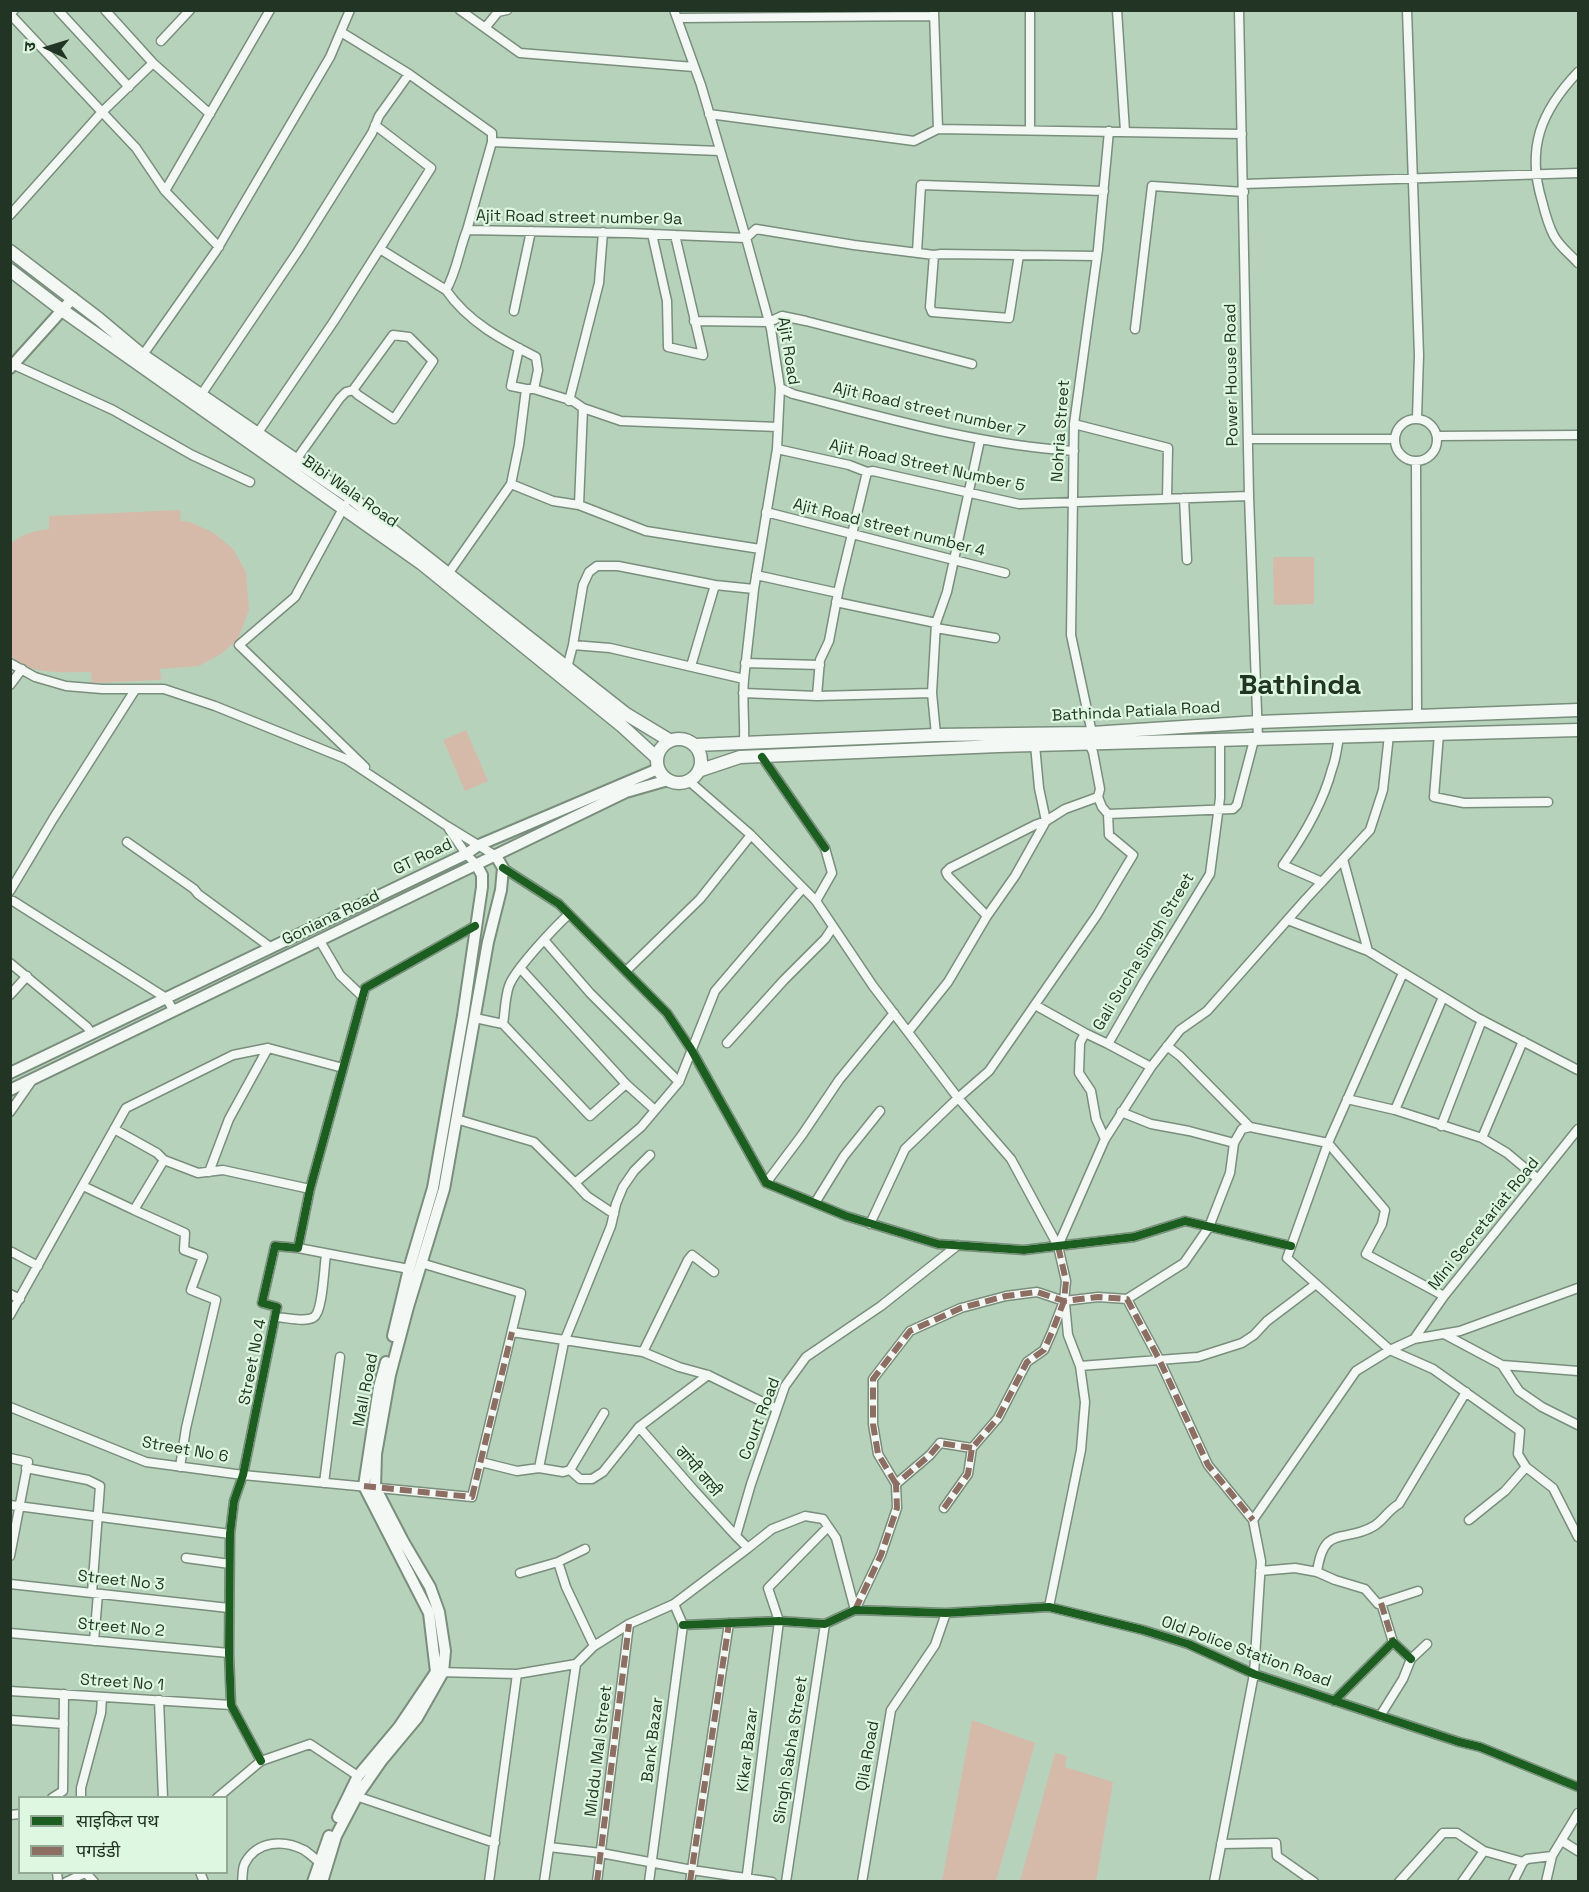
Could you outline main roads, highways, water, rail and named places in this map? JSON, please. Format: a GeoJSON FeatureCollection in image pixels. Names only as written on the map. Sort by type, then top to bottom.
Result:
{"type":"FeatureCollection","features":[{"type":"Feature","properties":{"kind":"highway"},"geometry":{"type":"LineString","coordinates":[[10,251],[73,298],[140,359],[201,395],[296,460],[347,502],[448,574],[626,714],[669,740]]}},
{"type":"Feature","properties":{"kind":"highway","name":"Bibi Wala Road"},"geometry":{"type":"LineString","coordinates":[[10,270],[62,310],[140,359],[347,502],[622,726],[657,763]]}},
{"type":"Feature","properties":{"kind":"highway","name":"Bathinda Patiala Road"},"geometry":{"type":"LineString","coordinates":[[696,745],[936,735],[1090,738],[1258,722],[1578,710]]}},
{"type":"Feature","properties":{"kind":"highway"},"geometry":{"type":"LineString","coordinates":[[700,770],[701,757],[696,745],[683,738],[669,740],[663,745],[657,763],[668,780],[682,783],[689,781],[700,770],[740,757],[1035,745],[1090,738],[1220,741],[1578,730]]}},
{"type":"Feature","properties":{"kind":"main road"},"geometry":{"type":"LineString","coordinates":[[12,365],[73,298]]}},
{"type":"Feature","properties":{"kind":"main road","name":"GT Road"},"geometry":{"type":"LineString","coordinates":[[10,1073],[466,854],[479,845],[657,763]]}},
{"type":"Feature","properties":{"kind":"main road","name":"Goniana Road"},"geometry":{"type":"LineString","coordinates":[[10,1090],[626,792],[668,780]]}},
{"type":"Feature","properties":{"kind":"main road"},"geometry":{"type":"LineString","coordinates":[[313,1881],[332,1829],[353,1795],[417,1718],[439,1672],[429,1613],[369,1486],[390,1375],[444,1189],[488,942],[501,890],[503,868],[496,856]]}},
{"type":"Feature","properties":{"kind":"main road","name":"Mall Road"},"geometry":{"type":"LineString","coordinates":[[369,1486],[379,1387],[409,1269],[433,1188],[463,1016],[482,887],[482,875],[476,864]]}},
{"type":"Feature","properties":{"kind":"main road"},"geometry":{"type":"LineString","coordinates":[[322,1881],[358,1776],[399,1727],[439,1672]]}},
{"type":"Feature","properties":{"kind":"district","name":"Bathinda"},"geometry":{"type":"Point","coordinates":[1300,686]}}]}
